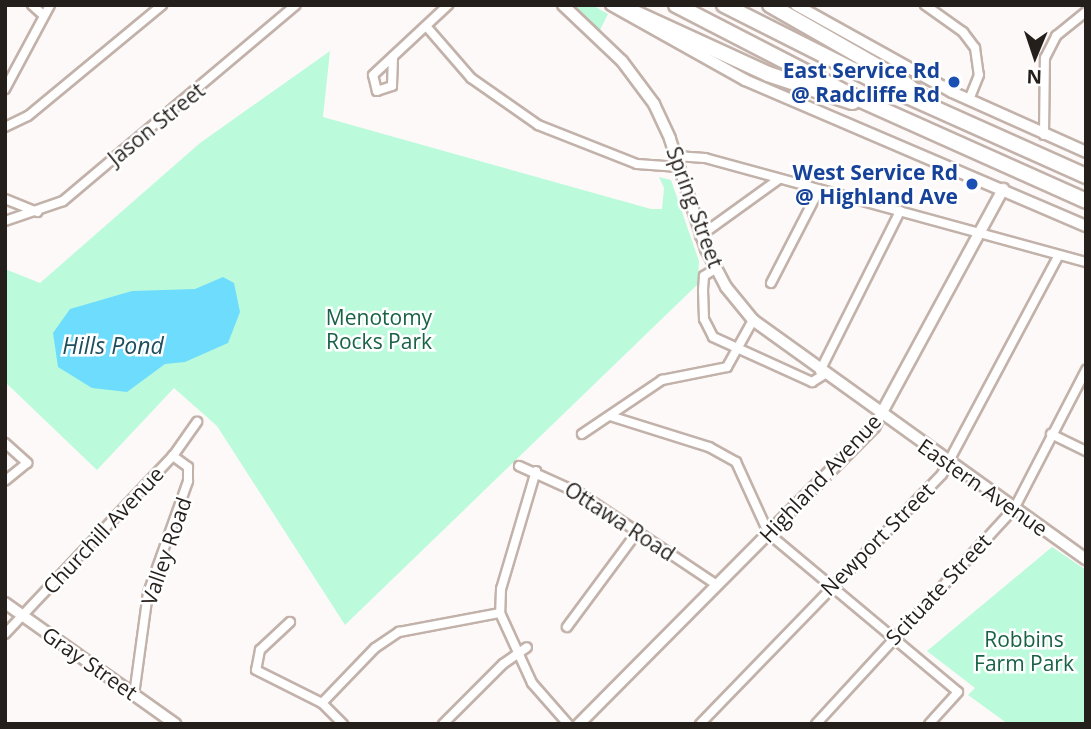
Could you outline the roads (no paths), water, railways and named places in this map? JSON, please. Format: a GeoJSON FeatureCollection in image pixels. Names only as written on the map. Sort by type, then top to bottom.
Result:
{"type":"FeatureCollection","features":[{"type":"Feature","properties":{"kind":"highway"},"geometry":{"type":"LineString","coordinates":[[618,5],[768,74],[825,96],[880,109]]}},
{"type":"Feature","properties":{"kind":"highway"},"geometry":{"type":"LineString","coordinates":[[676,5],[880,109],[1086,201]]}},
{"type":"Feature","properties":{"kind":"highway"},"geometry":{"type":"LineString","coordinates":[[724,5],[948,116],[1086,176]]}},
{"type":"Feature","properties":{"kind":"highway"},"geometry":{"type":"LineString","coordinates":[[769,5],[898,78],[948,116]]}},
{"type":"Feature","properties":{"kind":"street"},"geometry":{"type":"LineString","coordinates":[[32,5],[43,15]]}},
{"type":"Feature","properties":{"kind":"street"},"geometry":{"type":"LineString","coordinates":[[5,89],[50,5]]}},
{"type":"Feature","properties":{"kind":"street"},"geometry":{"type":"LineString","coordinates":[[5,127],[28,116],[162,5]]}},
{"type":"Feature","properties":{"kind":"street","name":"Jason Street"},"geometry":{"type":"LineString","coordinates":[[5,221],[40,212],[63,201],[296,5]]}},
{"type":"Feature","properties":{"kind":"street"},"geometry":{"type":"LineString","coordinates":[[393,57],[448,5]]}},
{"type":"Feature","properties":{"kind":"street","name":"Spring Street"},"geometry":{"type":"LineString","coordinates":[[563,5],[641,85],[663,121],[700,236],[715,269],[753,320],[881,415]]}},
{"type":"Feature","properties":{"kind":"street"},"geometry":{"type":"LineString","coordinates":[[611,5],[731,74],[1086,226]]}},
{"type":"Feature","properties":{"kind":"street"},"geometry":{"type":"LineString","coordinates":[[796,5],[969,100],[1086,152]]}},
{"type":"Feature","properties":{"kind":"street"},"geometry":{"type":"LineString","coordinates":[[925,5],[963,32],[975,48],[979,75],[969,100]]}},
{"type":"Feature","properties":{"kind":"street"},"geometry":{"type":"LineString","coordinates":[[1044,135],[1045,58],[1056,36],[1086,12]]}},
{"type":"Feature","properties":{"kind":"street"},"geometry":{"type":"LineString","coordinates":[[426,26],[476,82],[538,125],[637,164],[700,157],[1086,262]]}},
{"type":"Feature","properties":{"kind":"street"},"geometry":{"type":"LineString","coordinates":[[700,236],[779,179]]}},
{"type":"Feature","properties":{"kind":"street","name":"Highland Avenue"},"geometry":{"type":"LineString","coordinates":[[579,724],[769,534],[881,415],[1003,189]]}},
{"type":"Feature","properties":{"kind":"street"},"geometry":{"type":"LineString","coordinates":[[771,283],[819,190]]}},
{"type":"Feature","properties":{"kind":"street"},"geometry":{"type":"LineString","coordinates":[[5,199],[40,212]]}},
{"type":"Feature","properties":{"kind":"street"},"geometry":{"type":"LineString","coordinates":[[715,269],[704,278],[704,319],[713,337],[812,382],[822,373],[900,211]]}},
{"type":"Feature","properties":{"kind":"street","name":"Newport Street"},"geometry":{"type":"LineString","coordinates":[[700,724],[949,463],[1059,255]]}},
{"type":"Feature","properties":{"kind":"street"},"geometry":{"type":"LineString","coordinates":[[582,434],[662,380],[721,370],[753,320]]}},
{"type":"Feature","properties":{"kind":"street","name":"Scituate Street"},"geometry":{"type":"LineString","coordinates":[[816,724],[894,634],[1014,509],[1086,370]]}},
{"type":"Feature","properties":{"kind":"street","name":"Eastern Avenue"},"geometry":{"type":"LineString","coordinates":[[881,415],[1086,559]]}},
{"type":"Feature","properties":{"kind":"street"},"geometry":{"type":"LineString","coordinates":[[610,416],[724,453],[744,472],[769,534],[894,634],[958,692],[929,724]]}},
{"type":"Feature","properties":{"kind":"street","name":"Churchill Avenue"},"geometry":{"type":"LineString","coordinates":[[5,634],[173,456],[197,422]]}},
{"type":"Feature","properties":{"kind":"street"},"geometry":{"type":"LineString","coordinates":[[1051,434],[1086,451]]}},
{"type":"Feature","properties":{"kind":"street"},"geometry":{"type":"LineString","coordinates":[[5,443],[27,463],[5,481]]}},
{"type":"Feature","properties":{"kind":"street","name":"Valley Road"},"geometry":{"type":"LineString","coordinates":[[134,695],[148,593],[188,481],[188,467],[173,456]]}},
{"type":"Feature","properties":{"kind":"street","name":"Ottawa Road"},"geometry":{"type":"LineString","coordinates":[[519,466],[536,471],[638,531],[717,585]]}},
{"type":"Feature","properties":{"kind":"street"},"geometry":{"type":"LineString","coordinates":[[536,471],[501,589],[500,613],[516,654],[541,696],[568,724]]}},
{"type":"Feature","properties":{"kind":"street"},"geometry":{"type":"LineString","coordinates":[[567,627],[638,531]]}},
{"type":"Feature","properties":{"kind":"street","name":"Gray Street"},"geometry":{"type":"LineString","coordinates":[[5,603],[175,724]]}},
{"type":"Feature","properties":{"kind":"street"},"geometry":{"type":"LineString","coordinates":[[322,702],[375,648],[399,632],[500,613]]}},
{"type":"Feature","properties":{"kind":"street"},"geometry":{"type":"LineString","coordinates":[[290,621],[260,650],[256,670],[322,702],[343,724]]}},
{"type":"Feature","properties":{"kind":"street"},"geometry":{"type":"LineString","coordinates":[[443,724],[516,654],[527,647]]}},
{"type":"Feature","properties":{"kind":"water","name":"Hills Pond"},"geometry":{"type":"Polygon","coordinates":[[[223,277],[234,283],[240,312],[228,343],[185,362],[165,364],[127,392],[92,388],[58,367],[53,333],[70,309],[132,291],[195,289],[223,277]]]}},
{"type":"Feature","properties":{"kind":"place","name":"East Service Rd @ Radcliffe Rd"},"geometry":{"type":"Point","coordinates":[954,82]}},
{"type":"Feature","properties":{"kind":"place","name":"West Service Rd @ Highland Ave"},"geometry":{"type":"Point","coordinates":[972,184]}},
{"type":"Feature","properties":{"kind":"park label","name":"Menotomy Rocks Park"},"geometry":{"type":"Point","coordinates":[379,329]}},
{"type":"Feature","properties":{"kind":"park label","name":"Robbins Farm Park"},"geometry":{"type":"Point","coordinates":[1024,651]}}]}
